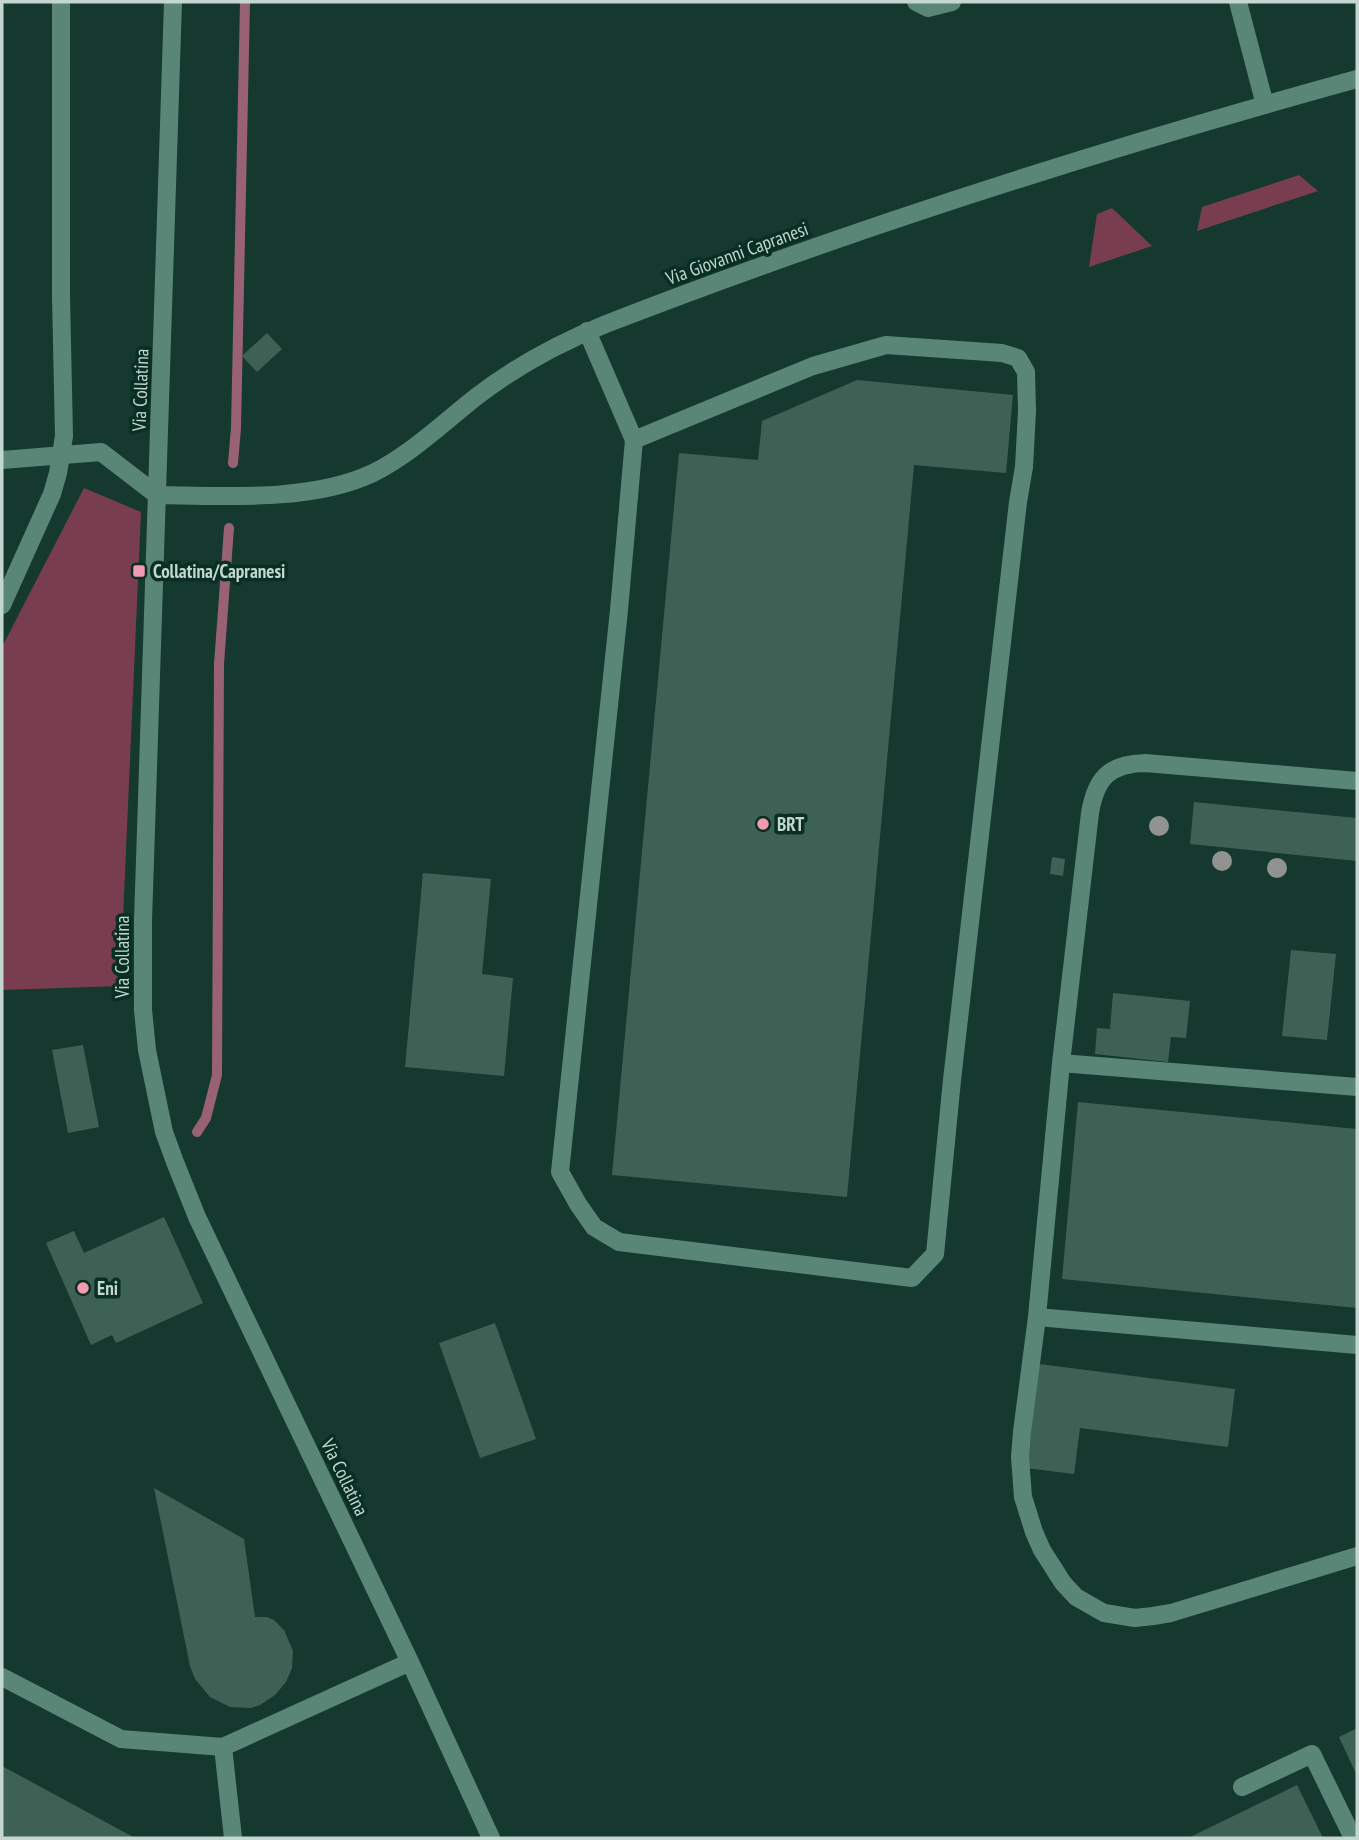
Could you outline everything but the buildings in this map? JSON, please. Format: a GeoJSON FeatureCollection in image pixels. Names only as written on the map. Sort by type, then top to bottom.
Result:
{"type":"FeatureCollection","features":[{"type":"Feature","properties":{"kind":"street"},"geometry":{"type":"LineString","coordinates":[[2,605],[52,494],[64,436],[61,2]]}},
{"type":"Feature","properties":{"kind":"street","name":"Via Collatina"},"geometry":{"type":"LineString","coordinates":[[173,2],[142,971],[145,1037],[164,1132],[197,1217],[411,1662],[491,1838]]}},
{"type":"Feature","properties":{"kind":"street"},"geometry":{"type":"LineString","coordinates":[[916,2],[928,8],[952,2]]}},
{"type":"Feature","properties":{"kind":"street"},"geometry":{"type":"LineString","coordinates":[[1238,2],[1265,105]]}},
{"type":"Feature","properties":{"kind":"street","name":"Via Giovanni Capranesi"},"geometry":{"type":"LineString","coordinates":[[158,495],[287,493],[358,479],[411,449],[514,370],[587,331],[905,216],[1357,79]]}},
{"type":"Feature","properties":{"kind":"street"},"geometry":{"type":"LineString","coordinates":[[587,331],[634,440],[619,610],[560,1172],[594,1227],[619,1242],[912,1278],[935,1254],[952,1080],[1024,467],[1026,372],[1018,358],[1002,353],[886,345],[813,366],[634,440]]}},
{"type":"Feature","properties":{"kind":"street"},"geometry":{"type":"LineString","coordinates":[[2,460],[101,452],[158,495]]}},
{"type":"Feature","properties":{"kind":"street"},"geometry":{"type":"LineString","coordinates":[[1357,781],[1130,763],[1105,775],[1097,786],[1090,813],[1061,1063],[1037,1317],[1020,1457],[1023,1497],[1042,1550],[1063,1583],[1076,1597],[1104,1613],[1135,1618],[1171,1612],[1357,1556]]}},
{"type":"Feature","properties":{"kind":"street"},"geometry":{"type":"LineString","coordinates":[[1061,1063],[1357,1087]]}},
{"type":"Feature","properties":{"kind":"street"},"geometry":{"type":"LineString","coordinates":[[1037,1317],[1357,1345]]}},
{"type":"Feature","properties":{"kind":"street"},"geometry":{"type":"LineString","coordinates":[[2,1677],[121,1739],[223,1747],[411,1662]]}},
{"type":"Feature","properties":{"kind":"street"},"geometry":{"type":"LineString","coordinates":[[223,1747],[233,1838]]}},
{"type":"Feature","properties":{"kind":"street"},"geometry":{"type":"LineString","coordinates":[[1242,1787],[1312,1754],[1353,1838]]}},
{"type":"Feature","properties":{"kind":"shaded area"},"geometry":{"type":"Polygon","coordinates":[[[1299,175],[1318,191],[1197,231],[1202,207],[1299,175]]]}},
{"type":"Feature","properties":{"kind":"shaded area"},"geometry":{"type":"Polygon","coordinates":[[[1112,208],[1152,246],[1089,267],[1097,214],[1112,208]]]}},
{"type":"Feature","properties":{"kind":"shaded area"},"geometry":{"type":"Polygon","coordinates":[[[84,488],[141,512],[120,986],[2,990],[2,647],[84,488]]]}},
{"type":"Feature","properties":{"kind":"waterway"},"geometry":{"type":"LineString","coordinates":[[233,463],[245,2]]}},
{"type":"Feature","properties":{"kind":"waterway"},"geometry":{"type":"LineString","coordinates":[[197,1132],[206,1118],[217,1075],[219,664],[229,528]]}},
{"type":"Feature","properties":{"kind":"place","name":"Collatina/Capranesi"},"geometry":{"type":"Point","coordinates":[139,571]}},
{"type":"Feature","properties":{"kind":"place","name":"BRT"},"geometry":{"type":"Point","coordinates":[763,824]}},
{"type":"Feature","properties":{"kind":"place","name":"Eni"},"geometry":{"type":"Point","coordinates":[83,1288]}}]}
